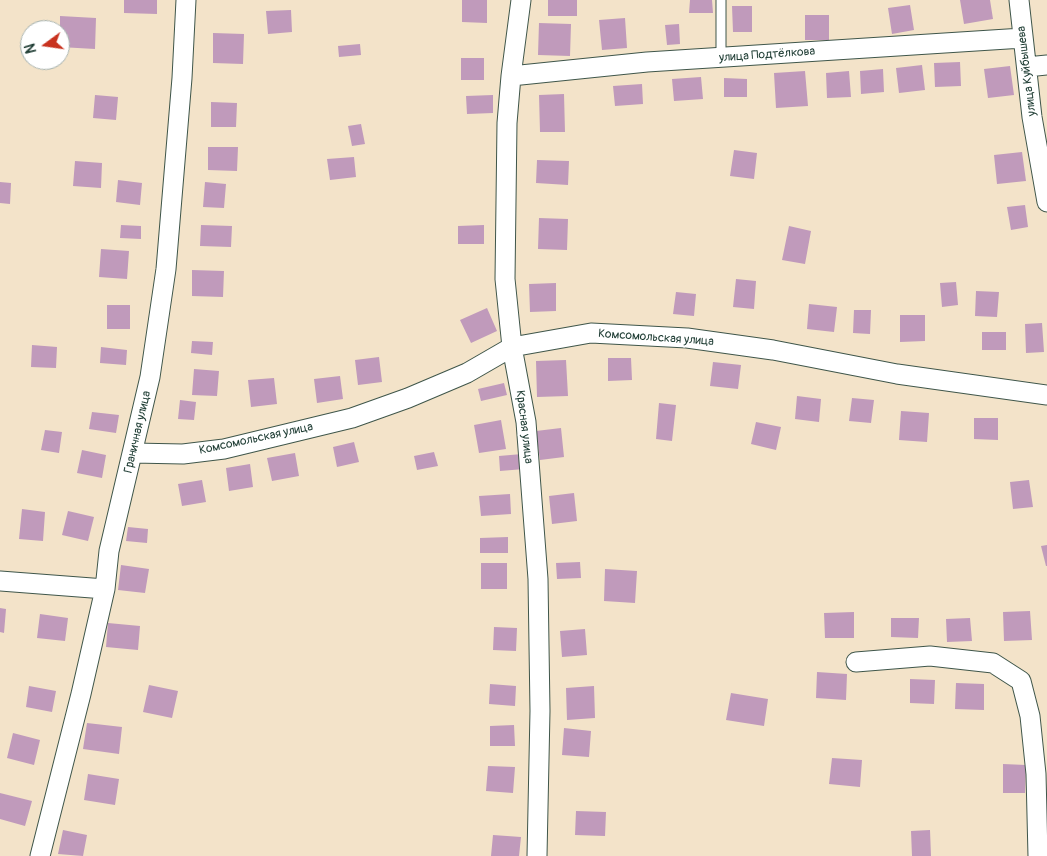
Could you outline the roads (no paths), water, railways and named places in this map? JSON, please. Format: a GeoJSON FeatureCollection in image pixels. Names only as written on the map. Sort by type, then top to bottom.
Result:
{"type":"FeatureCollection","features":[{"type":"Feature","properties":{"kind":"street","name":"Граничная улица"},"geometry":{"type":"LineString","coordinates":[[40,856],[79,703],[105,589],[109,551],[150,377],[166,269],[182,78],[186,0]]}},
{"type":"Feature","properties":{"kind":"street","name":"Красная улица"},"geometry":{"type":"LineString","coordinates":[[522,0],[511,76],[507,123],[505,280],[512,346],[526,422],[538,579],[540,711],[537,856]]}},
{"type":"Feature","properties":{"kind":"street","name":"улица Куйбышева"},"geometry":{"type":"LineString","coordinates":[[1019,0],[1032,117],[1047,202]]}},
{"type":"Feature","properties":{"kind":"street","name":"улица Подтёлкова"},"geometry":{"type":"LineString","coordinates":[[511,76],[647,62],[1023,38]]}},
{"type":"Feature","properties":{"kind":"street"},"geometry":{"type":"LineString","coordinates":[[1027,67],[1047,65]]}},
{"type":"Feature","properties":{"kind":"street","name":"Комсомольская улица"},"geometry":{"type":"LineString","coordinates":[[133,453],[183,454],[224,448],[352,418],[408,398],[467,373],[512,346],[591,333],[687,338],[773,350],[897,374],[1047,395]]}},
{"type":"Feature","properties":{"kind":"street"},"geometry":{"type":"LineString","coordinates":[[0,582],[105,589]]}},
{"type":"Feature","properties":{"kind":"street"},"geometry":{"type":"LineString","coordinates":[[856,662],[930,656],[993,663],[1021,681],[1031,726],[1036,774],[1038,856]]}},
{"type":"Feature","properties":{"kind":"lane"},"geometry":{"type":"LineString","coordinates":[[721,57],[722,0]]}}]}
